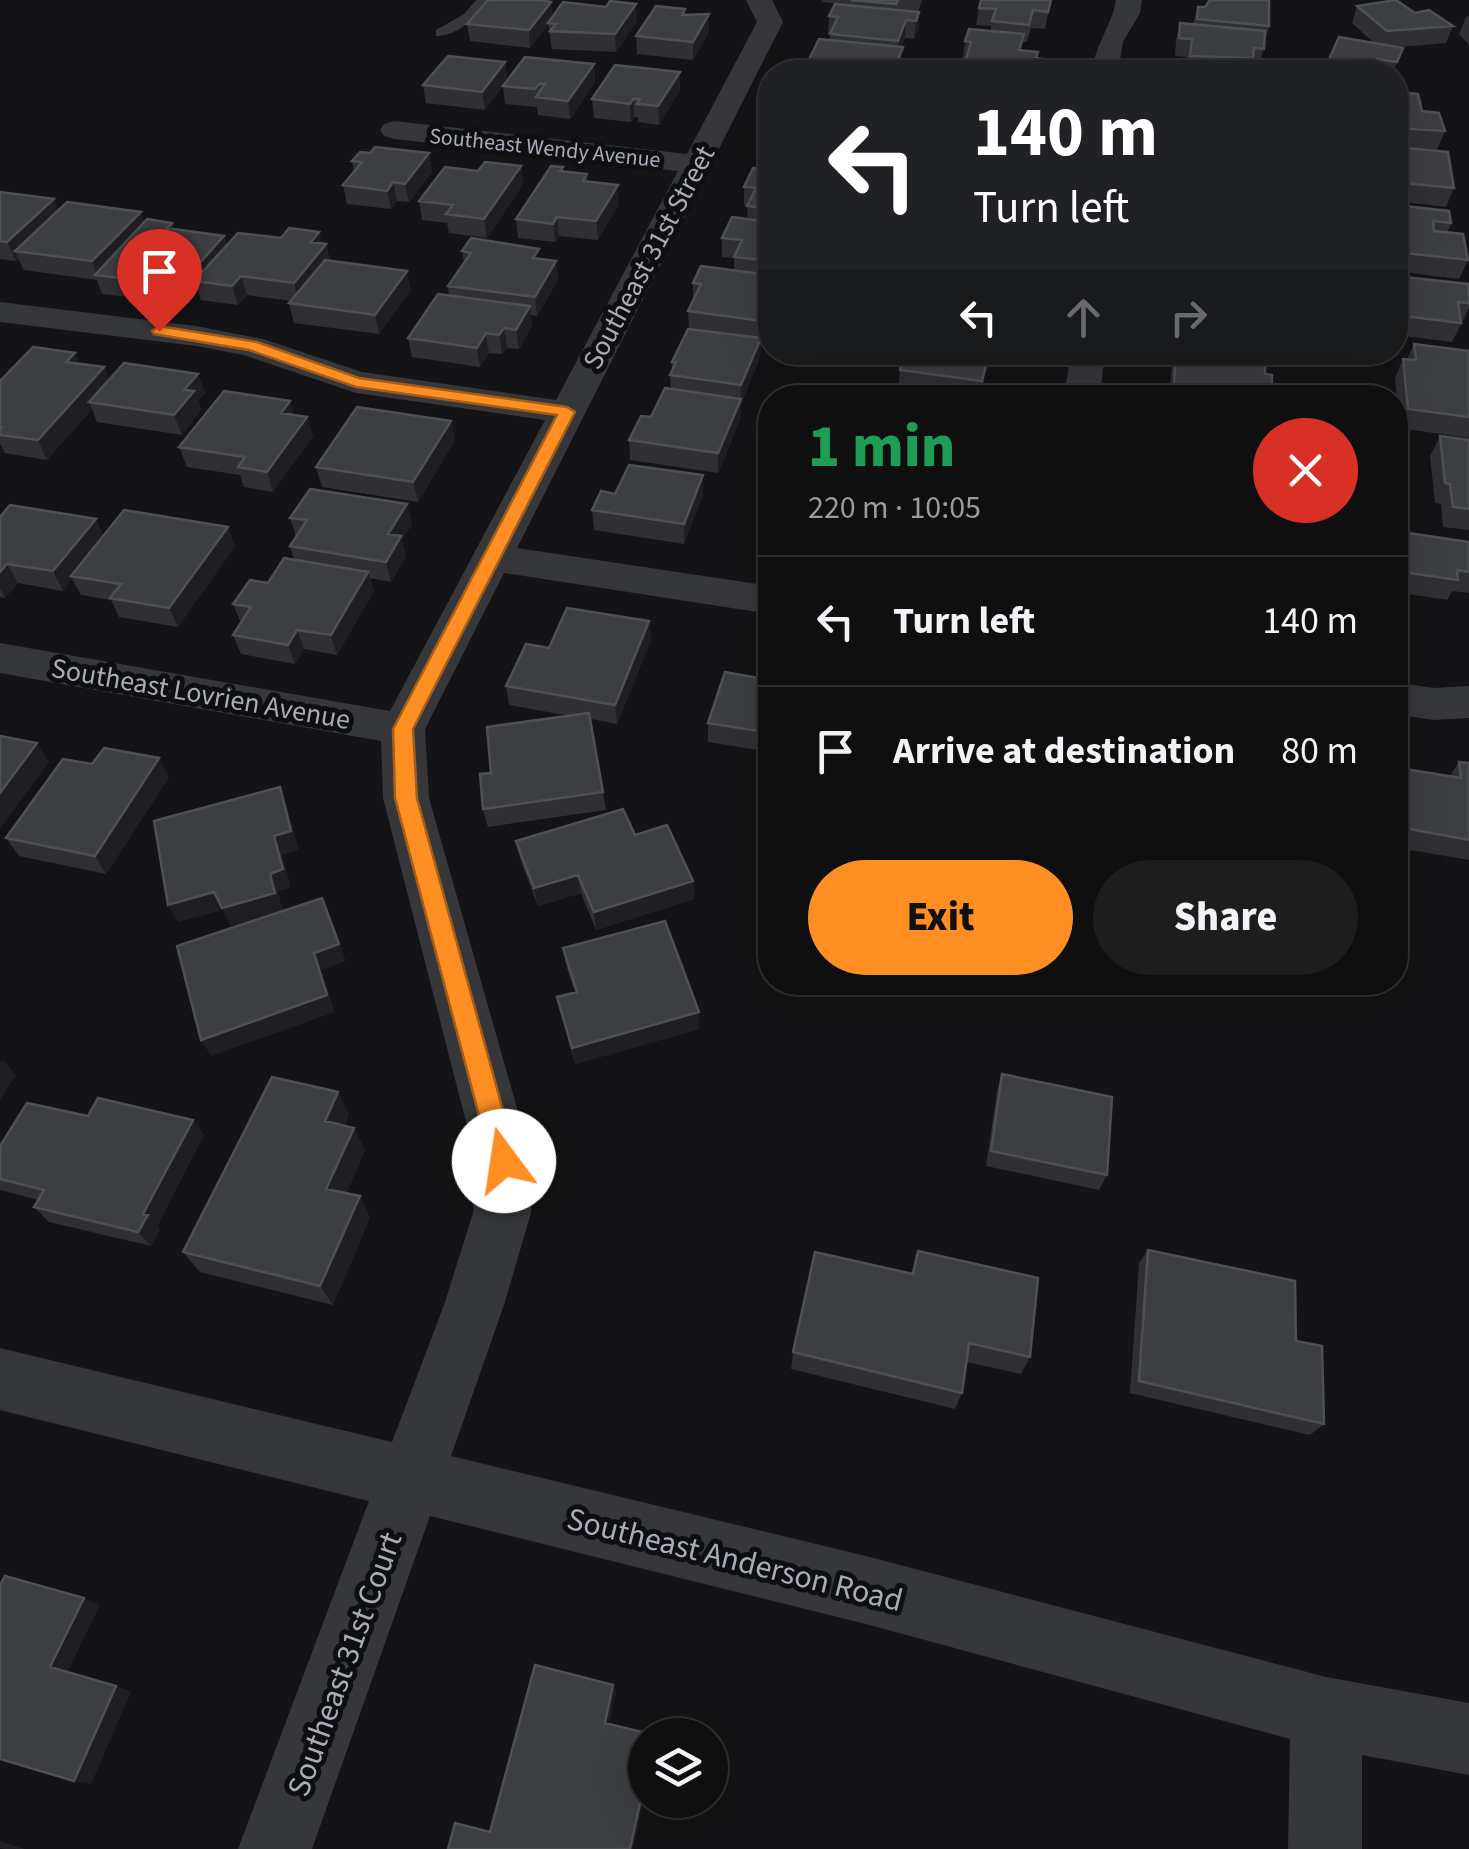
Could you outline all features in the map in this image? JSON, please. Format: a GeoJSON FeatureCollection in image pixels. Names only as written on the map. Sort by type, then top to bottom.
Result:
{"type":"FeatureCollection","features":[{"type":"Feature","properties":{"kind":"street","name":"Southeast 31st Street"},"geometry":{"type":"LineString","coordinates":[[403,729],[770,22],[759,0]]}},
{"type":"Feature","properties":{"kind":"street"},"geometry":{"type":"LineString","coordinates":[[1107,60],[1110,42],[1130,0]]}},
{"type":"Feature","properties":{"kind":"street","name":"Southeast Wendy Avenue"},"geometry":{"type":"LineString","coordinates":[[394,130],[697,164]]}},
{"type":"Feature","properties":{"kind":"street"},"geometry":{"type":"LineString","coordinates":[[0,312],[196,336],[252,346],[356,382],[567,412]]}},
{"type":"Feature","properties":{"kind":"street"},"geometry":{"type":"LineString","coordinates":[[493,558],[758,598]]}},
{"type":"Feature","properties":{"kind":"street","name":"Southeast Lovrien Avenue"},"geometry":{"type":"LineString","coordinates":[[0,658],[403,729]]}},
{"type":"Feature","properties":{"kind":"street"},"geometry":{"type":"LineString","coordinates":[[1408,700],[1433,704],[1469,702]]}},
{"type":"Feature","properties":{"kind":"street"},"geometry":{"type":"LineString","coordinates":[[403,729],[406,798],[504,1161],[502,1213],[413,1480]]}},
{"type":"Feature","properties":{"kind":"street","name":"Southeast Anderson Road"},"geometry":{"type":"LineString","coordinates":[[0,1379],[866,1590],[1326,1713],[1469,1739]]}},
{"type":"Feature","properties":{"kind":"street","name":"Southeast 31st Court"},"geometry":{"type":"LineString","coordinates":[[276,1849],[413,1480]]}},
{"type":"Feature","properties":{"kind":"street"},"geometry":{"type":"LineString","coordinates":[[1324,1849],[1326,1713]]}},
{"type":"Feature","properties":{"kind":"lane"},"geometry":{"type":"LineString","coordinates":[[440,33],[469,17],[482,0]]}},
{"type":"Feature","properties":{"kind":"building"},"geometry":{"type":"Polygon","coordinates":[[[488,0],[551,2],[529,30],[467,24],[488,0]]]}},
{"type":"Feature","properties":{"kind":"building"},"geometry":{"type":"Polygon","coordinates":[[[851,0],[898,0],[896,4],[851,0]]]}},
{"type":"Feature","properties":{"kind":"building"},"geometry":{"type":"Polygon","coordinates":[[[981,0],[1051,0],[1048,12],[1033,10],[1029,25],[992,21],[996,9],[979,8],[981,0]]]}},
{"type":"Feature","properties":{"kind":"building"},"geometry":{"type":"Polygon","coordinates":[[[1210,0],[1269,0],[1269,26],[1197,19],[1198,7],[1205,7],[1210,0]]]}},
{"type":"Feature","properties":{"kind":"building"},"geometry":{"type":"Polygon","coordinates":[[[1396,0],[1415,13],[1429,10],[1453,26],[1387,31],[1357,6],[1396,0]]]}},
{"type":"Feature","properties":{"kind":"building"},"geometry":{"type":"Polygon","coordinates":[[[610,1],[636,4],[615,34],[550,31],[556,24],[548,23],[563,2],[606,7],[610,1]]]}},
{"type":"Feature","properties":{"kind":"building"},"geometry":{"type":"Polygon","coordinates":[[[835,4],[919,12],[916,21],[906,20],[898,41],[830,34],[838,17],[829,16],[835,4]]]}},
{"type":"Feature","properties":{"kind":"building"},"geometry":{"type":"Polygon","coordinates":[[[656,6],[685,9],[682,15],[709,14],[693,42],[636,36],[656,6]]]}},
{"type":"Feature","properties":{"kind":"building"},"geometry":{"type":"Polygon","coordinates":[[[1180,23],[1265,31],[1264,49],[1254,48],[1253,58],[1190,56],[1192,39],[1179,38],[1180,23]]]}},
{"type":"Feature","properties":{"kind":"building"},"geometry":{"type":"Polygon","coordinates":[[[969,29],[1024,34],[1019,50],[1038,52],[1036,58],[1043,60],[966,60],[971,42],[965,41],[969,29]]]}},
{"type":"Feature","properties":{"kind":"building"},"geometry":{"type":"Polygon","coordinates":[[[1339,37],[1403,48],[1398,60],[1329,60],[1339,37]]]}},
{"type":"Feature","properties":{"kind":"building"},"geometry":{"type":"Polygon","coordinates":[[[819,39],[903,47],[898,60],[809,60],[819,39]]]}},
{"type":"Feature","properties":{"kind":"building"},"geometry":{"type":"Polygon","coordinates":[[[448,56],[505,62],[482,92],[423,85],[448,56]]]}},
{"type":"Feature","properties":{"kind":"building"},"geometry":{"type":"Polygon","coordinates":[[[525,57],[594,64],[568,101],[536,97],[545,84],[535,89],[503,86],[525,57]]]}},
{"type":"Feature","properties":{"kind":"building"},"geometry":{"type":"Polygon","coordinates":[[[615,65],[680,72],[658,106],[637,104],[640,99],[633,99],[630,104],[592,99],[615,65]]]}},
{"type":"Feature","properties":{"kind":"building"},"geometry":{"type":"Polygon","coordinates":[[[1408,93],[1418,94],[1422,111],[1439,113],[1445,131],[1408,129],[1408,93]]]}},
{"type":"Feature","properties":{"kind":"building"},"geometry":{"type":"Polygon","coordinates":[[[375,147],[429,153],[405,184],[393,182],[387,191],[343,185],[362,162],[352,161],[360,152],[370,153],[375,147]]]}},
{"type":"Feature","properties":{"kind":"building"},"geometry":{"type":"Polygon","coordinates":[[[1408,148],[1448,152],[1454,188],[1408,183],[1408,148]]]}},
{"type":"Feature","properties":{"kind":"building"},"geometry":{"type":"Polygon","coordinates":[[[485,162],[521,166],[484,219],[446,214],[453,205],[419,201],[445,167],[478,171],[485,162]]]}},
{"type":"Feature","properties":{"kind":"building"},"geometry":{"type":"Polygon","coordinates":[[[551,166],[587,174],[583,181],[618,185],[596,221],[557,217],[553,224],[516,219],[551,166]]]}},
{"type":"Feature","properties":{"kind":"building"},"geometry":{"type":"Polygon","coordinates":[[[753,168],[758,169],[758,207],[747,206],[756,188],[744,187],[753,168]]]}},
{"type":"Feature","properties":{"kind":"building"},"geometry":{"type":"Polygon","coordinates":[[[0,192],[54,199],[7,242],[0,241],[0,192]]]}},
{"type":"Feature","properties":{"kind":"building"},"geometry":{"type":"Polygon","coordinates":[[[67,202],[141,212],[92,261],[15,251],[67,202]]]}},
{"type":"Feature","properties":{"kind":"building"},"geometry":{"type":"Polygon","coordinates":[[[1408,206],[1449,211],[1451,223],[1433,221],[1434,231],[1463,234],[1468,260],[1408,253],[1408,206]]]}},
{"type":"Feature","properties":{"kind":"building"},"geometry":{"type":"Polygon","coordinates":[[[732,217],[758,220],[758,260],[734,257],[742,240],[722,238],[732,217]]]}},
{"type":"Feature","properties":{"kind":"building"},"geometry":{"type":"Polygon","coordinates":[[[147,219],[172,223],[167,228],[224,236],[185,279],[154,275],[148,281],[95,275],[147,219]]]}},
{"type":"Feature","properties":{"kind":"building"},"geometry":{"type":"Polygon","coordinates":[[[289,228],[319,232],[311,242],[326,244],[294,283],[241,276],[232,286],[194,281],[238,233],[281,238],[289,228]]]}},
{"type":"Feature","properties":{"kind":"building"},"geometry":{"type":"Polygon","coordinates":[[[471,238],[539,249],[533,258],[556,261],[535,297],[448,286],[471,253],[462,251],[471,238]]]}},
{"type":"Feature","properties":{"kind":"building"},"geometry":{"type":"Polygon","coordinates":[[[325,260],[407,271],[375,315],[289,303],[325,260]]]}},
{"type":"Feature","properties":{"kind":"building"},"geometry":{"type":"Polygon","coordinates":[[[701,266],[758,273],[758,320],[688,311],[701,284],[693,283],[701,266]]]}},
{"type":"Feature","properties":{"kind":"building"},"geometry":{"type":"Polygon","coordinates":[[[1408,277],[1468,284],[1469,303],[1458,302],[1461,323],[1408,317],[1408,277]]]}},
{"type":"Feature","properties":{"kind":"building"},"geometry":{"type":"Polygon","coordinates":[[[438,294],[530,306],[516,330],[504,328],[499,335],[486,333],[477,348],[408,338],[438,294]]]}},
{"type":"Feature","properties":{"kind":"building"},"geometry":{"type":"Polygon","coordinates":[[[688,329],[758,338],[741,385],[670,375],[676,362],[672,362],[688,329]]]}},
{"type":"Feature","properties":{"kind":"building"},"geometry":{"type":"Polygon","coordinates":[[[1414,344],[1469,351],[1469,417],[1408,409],[1404,365],[1408,365],[1408,359],[1416,360],[1414,344]]]}},
{"type":"Feature","properties":{"kind":"building"},"geometry":{"type":"Polygon","coordinates":[[[33,347],[75,353],[66,362],[104,367],[38,440],[0,435],[0,381],[33,347]]]}},
{"type":"Feature","properties":{"kind":"building"},"geometry":{"type":"Polygon","coordinates":[[[124,363],[198,374],[184,390],[194,391],[174,415],[89,402],[124,363]]]}},
{"type":"Feature","properties":{"kind":"building"},"geometry":{"type":"Polygon","coordinates":[[[901,365],[986,365],[982,381],[900,370],[901,365]]]}},
{"type":"Feature","properties":{"kind":"building"},"geometry":{"type":"Polygon","coordinates":[[[1175,365],[1265,365],[1265,374],[1272,375],[1272,385],[1174,385],[1175,365]]]}},
{"type":"Feature","properties":{"kind":"building"},"geometry":{"type":"Polygon","coordinates":[[[665,388],[741,399],[718,453],[629,440],[641,416],[651,417],[665,388]]]}},
{"type":"Feature","properties":{"kind":"building"},"geometry":{"type":"Polygon","coordinates":[[[224,391],[290,401],[281,413],[307,417],[267,472],[238,467],[245,457],[179,447],[224,391]]]}},
{"type":"Feature","properties":{"kind":"building"},"geometry":{"type":"Polygon","coordinates":[[[357,407],[451,421],[413,482],[316,467],[357,407]]]}},
{"type":"Feature","properties":{"kind":"building"},"geometry":{"type":"Polygon","coordinates":[[[1440,436],[1469,440],[1469,509],[1453,507],[1450,484],[1445,483],[1440,436]]]}},
{"type":"Feature","properties":{"kind":"building"},"geometry":{"type":"Polygon","coordinates":[[[629,465],[703,475],[684,524],[592,510],[601,491],[615,494],[629,465]]]}},
{"type":"Feature","properties":{"kind":"building"},"geometry":{"type":"Polygon","coordinates":[[[310,489],[407,504],[388,534],[401,536],[386,562],[290,546],[307,520],[290,518],[310,489]]]}},
{"type":"Feature","properties":{"kind":"building"},"geometry":{"type":"Polygon","coordinates":[[[10,505],[96,519],[53,571],[7,564],[0,572],[0,517],[10,505]]]}},
{"type":"Feature","properties":{"kind":"building"},"geometry":{"type":"Polygon","coordinates":[[[124,510],[228,527],[169,608],[110,598],[121,584],[71,576],[124,510]]]}},
{"type":"Feature","properties":{"kind":"building"},"geometry":{"type":"Polygon","coordinates":[[[1408,533],[1469,542],[1469,572],[1457,570],[1458,580],[1408,573],[1408,533]]]}},
{"type":"Feature","properties":{"kind":"building"},"geometry":{"type":"Polygon","coordinates":[[[284,558],[368,572],[331,635],[297,630],[288,645],[233,635],[251,607],[233,604],[250,580],[268,583],[284,558]]]}},
{"type":"Feature","properties":{"kind":"building"},"geometry":{"type":"Polygon","coordinates":[[[567,608],[649,621],[615,705],[506,686],[526,644],[549,648],[567,608]]]}},
{"type":"Feature","properties":{"kind":"building"},"geometry":{"type":"Polygon","coordinates":[[[725,672],[758,678],[758,731],[708,723],[725,672]]]}},
{"type":"Feature","properties":{"kind":"building"},"geometry":{"type":"Polygon","coordinates":[[[589,713],[603,792],[483,809],[480,774],[491,773],[487,727],[589,713]]]}},
{"type":"Feature","properties":{"kind":"building"},"geometry":{"type":"Polygon","coordinates":[[[0,736],[37,743],[0,793],[0,736]]]}},
{"type":"Feature","properties":{"kind":"building"},"geometry":{"type":"Polygon","coordinates":[[[104,748],[159,758],[95,856],[6,838],[63,759],[92,764],[104,748]]]}},
{"type":"Feature","properties":{"kind":"building"},"geometry":{"type":"Polygon","coordinates":[[[1459,762],[1469,763],[1469,840],[1409,829],[1408,769],[1461,778],[1459,762]]]}},
{"type":"Feature","properties":{"kind":"building"},"geometry":{"type":"Polygon","coordinates":[[[280,787],[291,831],[274,836],[283,869],[270,874],[275,893],[222,908],[214,892],[168,905],[154,821],[280,787]]]}},
{"type":"Feature","properties":{"kind":"building"},"geometry":{"type":"Polygon","coordinates":[[[623,809],[635,835],[667,825],[693,881],[594,912],[578,875],[534,888],[516,841],[623,809]]]}},
{"type":"Feature","properties":{"kind":"building"},"geometry":{"type":"Polygon","coordinates":[[[322,898],[339,944],[314,953],[327,995],[201,1040],[177,946],[322,898]]]}},
{"type":"Feature","properties":{"kind":"building"},"geometry":{"type":"Polygon","coordinates":[[[665,921],[699,1012],[572,1048],[557,997],[577,992],[563,948],[665,921]]]}},
{"type":"Feature","properties":{"kind":"building"},"geometry":{"type":"Polygon","coordinates":[[[1002,1074],[1112,1097],[1107,1175],[991,1151],[1002,1074]]]}},
{"type":"Feature","properties":{"kind":"building"},"geometry":{"type":"Polygon","coordinates":[[[272,1077],[338,1092],[325,1121],[354,1128],[326,1189],[360,1196],[320,1286],[183,1252],[272,1077]]]}},
{"type":"Feature","properties":{"kind":"building"},"geometry":{"type":"Polygon","coordinates":[[[98,1098],[193,1120],[143,1214],[148,1215],[138,1232],[34,1207],[44,1190],[0,1179],[0,1146],[27,1103],[88,1116],[98,1098]]]}},
{"type":"Feature","properties":{"kind":"building"},"geometry":{"type":"Polygon","coordinates":[[[1148,1250],[1295,1281],[1296,1341],[1322,1346],[1324,1424],[1139,1381],[1148,1250]]]}},
{"type":"Feature","properties":{"kind":"building"},"geometry":{"type":"Polygon","coordinates":[[[918,1251],[1038,1278],[1030,1357],[969,1343],[962,1393],[793,1352],[815,1252],[913,1274],[918,1251]]]}},
{"type":"Feature","properties":{"kind":"building"},"geometry":{"type":"Polygon","coordinates":[[[5,1576],[84,1598],[50,1667],[116,1686],[74,1781],[0,1759],[0,1585],[5,1576]]]}},
{"type":"Feature","properties":{"kind":"building"},"geometry":{"type":"Polygon","coordinates":[[[535,1665],[613,1685],[605,1723],[628,1729],[628,1818],[637,1818],[630,1849],[448,1849],[455,1823],[490,1832],[535,1665]]]}},
{"type":"Feature","properties":{"kind":"route"},"geometry":{"type":"LineString","coordinates":[[159,331],[252,346],[356,382],[567,412],[403,729],[406,798],[504,1161]]}}]}
